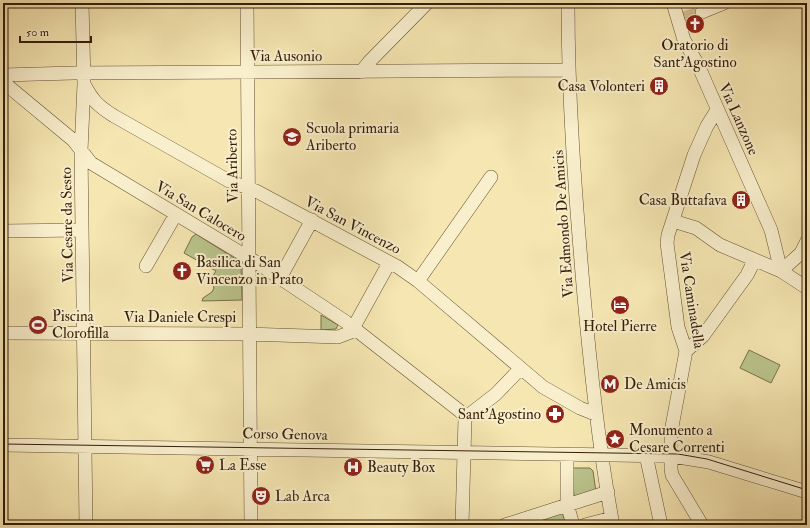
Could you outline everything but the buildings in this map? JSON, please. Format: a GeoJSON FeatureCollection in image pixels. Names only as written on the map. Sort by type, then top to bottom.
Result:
{"type":"FeatureCollection","features":[{"type":"Feature","properties":{"kind":"street","name":"Via Cesare da Sesto"},"geometry":{"type":"LineString","coordinates":[[82,3],[84,79],[81,151],[86,525]]}},
{"type":"Feature","properties":{"kind":"street","name":"Via Ariberto"},"geometry":{"type":"LineString","coordinates":[[247,3],[251,525]]}},
{"type":"Feature","properties":{"kind":"street"},"geometry":{"type":"LineString","coordinates":[[361,72],[368,62],[426,3]]}},
{"type":"Feature","properties":{"kind":"street","name":"Via Edmondo De Amicis"},"geometry":{"type":"LineString","coordinates":[[568,3],[568,70],[578,226],[595,414],[608,492]]}},
{"type":"Feature","properties":{"kind":"street","name":"Via Lanzone"},"geometry":{"type":"LineString","coordinates":[[673,3],[681,19],[684,40],[698,65],[763,212],[781,271]]}},
{"type":"Feature","properties":{"kind":"street"},"geometry":{"type":"LineString","coordinates":[[702,12],[724,3]]}},
{"type":"Feature","properties":{"kind":"street","name":"Via Ausonio"},"geometry":{"type":"LineString","coordinates":[[3,76],[84,79],[247,72],[568,70]]}},
{"type":"Feature","properties":{"kind":"street","name":"Via San Vincenzo"},"geometry":{"type":"LineString","coordinates":[[84,79],[90,95],[99,107],[229,181],[248,188],[312,220],[390,263],[418,281],[543,388],[580,408],[595,414]]}},
{"type":"Feature","properties":{"kind":"street","name":"Via San Calocero"},"geometry":{"type":"LineString","coordinates":[[3,82],[72,140],[91,163],[248,258],[346,322],[461,412],[465,418]]}},
{"type":"Feature","properties":{"kind":"street","name":"Via Caminadella"},"geometry":{"type":"LineString","coordinates":[[702,525],[672,475],[671,432],[686,351],[678,327],[667,243],[694,155],[707,126],[717,110]]}},
{"type":"Feature","properties":{"kind":"street"},"geometry":{"type":"LineString","coordinates":[[418,281],[491,177]]}},
{"type":"Feature","properties":{"kind":"street"},"geometry":{"type":"LineString","coordinates":[[146,266],[176,214]]}},
{"type":"Feature","properties":{"kind":"street"},"geometry":{"type":"LineString","coordinates":[[280,278],[312,220]]}},
{"type":"Feature","properties":{"kind":"street"},"geometry":{"type":"LineString","coordinates":[[673,220],[696,228],[720,244],[754,261],[781,271],[802,285]]}},
{"type":"Feature","properties":{"kind":"street"},"geometry":{"type":"LineString","coordinates":[[3,231],[82,230]]}},
{"type":"Feature","properties":{"kind":"street"},"geometry":{"type":"LineString","coordinates":[[781,271],[798,256],[807,241]]}},
{"type":"Feature","properties":{"kind":"street"},"geometry":{"type":"LineString","coordinates":[[686,351],[702,336],[747,275],[754,261]]}},
{"type":"Feature","properties":{"kind":"street"},"geometry":{"type":"LineString","coordinates":[[352,328],[390,263]]}},
{"type":"Feature","properties":{"kind":"street"},"geometry":{"type":"LineString","coordinates":[[678,327],[696,332],[708,328]]}},
{"type":"Feature","properties":{"kind":"street","name":"Via Daniele Crespi"},"geometry":{"type":"LineString","coordinates":[[3,333],[84,332],[250,334],[338,337],[351,332],[352,328]]}},
{"type":"Feature","properties":{"kind":"street"},"geometry":{"type":"LineString","coordinates":[[462,525],[465,418],[496,394],[520,369]]}},
{"type":"Feature","properties":{"kind":"street","name":"Corso Genova"},"geometry":{"type":"LineString","coordinates":[[3,445],[567,454],[600,448],[646,455],[672,456],[709,462],[807,492]]}},
{"type":"Feature","properties":{"kind":"street"},"geometry":{"type":"LineString","coordinates":[[567,454],[567,504],[573,525]]}},
{"type":"Feature","properties":{"kind":"street"},"geometry":{"type":"LineString","coordinates":[[646,455],[661,525]]}},
{"type":"Feature","properties":{"kind":"street"},"geometry":{"type":"LineString","coordinates":[[505,525],[608,492],[613,522],[585,525]]}},
{"type":"Feature","properties":{"kind":"green space"},"geometry":{"type":"Polygon","coordinates":[[[196,234],[239,261],[241,265],[242,300],[202,301],[203,298],[212,292],[214,288],[211,279],[216,271],[184,253],[192,237],[196,234]]]}},
{"type":"Feature","properties":{"kind":"green space"},"geometry":{"type":"Polygon","coordinates":[[[321,315],[338,325],[336,329],[321,330],[321,315]]]}},
{"type":"Feature","properties":{"kind":"green space"},"geometry":{"type":"Polygon","coordinates":[[[749,350],[780,365],[771,383],[740,368],[749,350]]]}},
{"type":"Feature","properties":{"kind":"green space"},"geometry":{"type":"Polygon","coordinates":[[[572,468],[590,468],[593,471],[596,492],[574,496],[572,468]]]}},
{"type":"Feature","properties":{"kind":"green space"},"geometry":{"type":"Polygon","coordinates":[[[562,513],[567,525],[526,525],[562,513]]]}},
{"type":"Feature","properties":{"kind":"tunnel"},"geometry":{"type":"LineString","coordinates":[[684,18],[702,12]]}},
{"type":"Feature","properties":{"kind":"tram line"},"geometry":{"type":"LineString","coordinates":[[3,444],[678,454],[707,459],[807,490]]}},
{"type":"Feature","properties":{"kind":"place","name":"Oratorio di Sant'Agostino"},"geometry":{"type":"Point","coordinates":[695,24]}},
{"type":"Feature","properties":{"kind":"place","name":"Casa Volonteri"},"geometry":{"type":"Point","coordinates":[659,86]}},
{"type":"Feature","properties":{"kind":"place","name":"Scuola primaria Ariberto"},"geometry":{"type":"Point","coordinates":[292,137]}},
{"type":"Feature","properties":{"kind":"place","name":"Casa Buttafava"},"geometry":{"type":"Point","coordinates":[741,200]}},
{"type":"Feature","properties":{"kind":"place","name":"Basilica di San Vincenzo in Prato"},"geometry":{"type":"Point","coordinates":[182,271]}},
{"type":"Feature","properties":{"kind":"place","name":"Hotel Pierre"},"geometry":{"type":"Point","coordinates":[620,305]}},
{"type":"Feature","properties":{"kind":"place","name":"Piscina Clorofilla"},"geometry":{"type":"Point","coordinates":[38,325]}},
{"type":"Feature","properties":{"kind":"place","name":"De Amicis"},"geometry":{"type":"Point","coordinates":[610,384]}},
{"type":"Feature","properties":{"kind":"place","name":"Sant'Agostino"},"geometry":{"type":"Point","coordinates":[555,414]}},
{"type":"Feature","properties":{"kind":"place","name":"Monumento a Cesare Correnti"},"geometry":{"type":"Point","coordinates":[615,439]}},
{"type":"Feature","properties":{"kind":"place","name":"La Esse"},"geometry":{"type":"Point","coordinates":[205,465]}},
{"type":"Feature","properties":{"kind":"place","name":"Beauty Box"},"geometry":{"type":"Point","coordinates":[353,467]}},
{"type":"Feature","properties":{"kind":"place","name":"Lab Arca"},"geometry":{"type":"Point","coordinates":[261,496]}}]}
